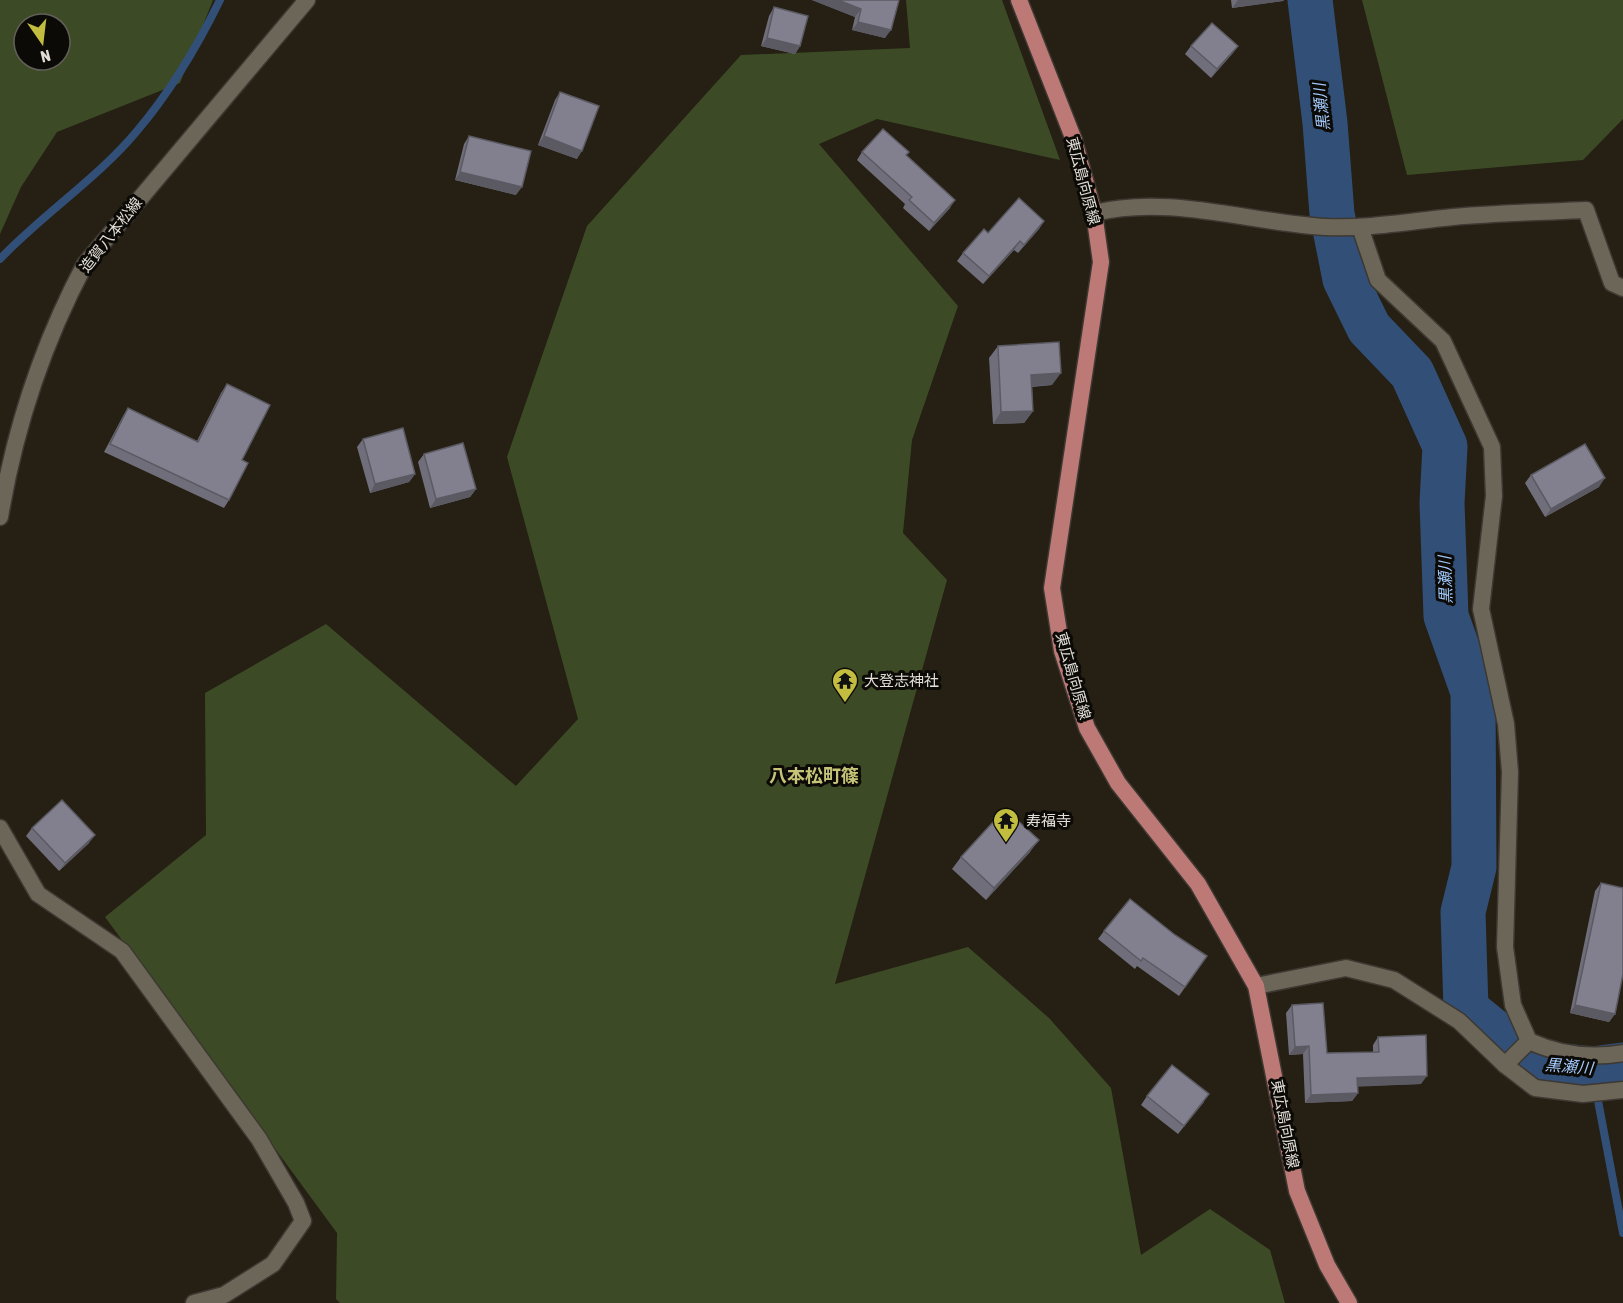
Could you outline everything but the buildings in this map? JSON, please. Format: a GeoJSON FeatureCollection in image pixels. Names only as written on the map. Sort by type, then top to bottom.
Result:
{"type":"FeatureCollection","features":[{"type":"Feature","properties":{"kind":"main road","name":"東広島向原線"},"geometry":{"type":"LineString","coordinates":[[1019,0],[1074,140],[1094,213],[1101,262],[1052,588],[1062,651],[1088,728],[1118,783],[1198,884],[1256,986],[1297,1191],[1327,1265],[1349,1303]]}},
{"type":"Feature","properties":{"kind":"street","name":"造賀八本松線"},"geometry":{"type":"LineString","coordinates":[[0,517],[9,461],[26,410],[33,377],[61,310],[85,264],[307,0]]}},
{"type":"Feature","properties":{"kind":"street"},"geometry":{"type":"LineString","coordinates":[[1094,213],[1120,206],[1185,210],[1324,227],[1353,227],[1456,217],[1586,210],[1612,283],[1623,288]]}},
{"type":"Feature","properties":{"kind":"street"},"geometry":{"type":"LineString","coordinates":[[1353,227],[1378,280],[1443,341],[1492,447],[1494,496],[1481,609],[1506,724],[1510,772],[1505,946],[1513,1005],[1526,1044]]}},
{"type":"Feature","properties":{"kind":"street"},"geometry":{"type":"LineString","coordinates":[[0,828],[38,894],[122,951],[259,1139],[296,1203],[303,1221],[273,1264],[224,1296],[194,1303]]}},
{"type":"Feature","properties":{"kind":"street"},"geometry":{"type":"LineString","coordinates":[[1256,986],[1346,968],[1394,980],[1459,1021],[1535,1088],[1583,1094],[1623,1090]]}},
{"type":"Feature","properties":{"kind":"street"},"geometry":{"type":"LineString","coordinates":[[1507,1062],[1526,1044]]}},
{"type":"Feature","properties":{"kind":"street"},"geometry":{"type":"LineString","coordinates":[[1526,1044],[1554,1052],[1600,1057],[1623,1053]]}},
{"type":"Feature","properties":{"kind":"green space"},"geometry":{"type":"Polygon","coordinates":[[[0,0],[213,0],[180,83],[57,132],[21,187],[0,234],[0,0]]]}},
{"type":"Feature","properties":{"kind":"green space"},"geometry":{"type":"Polygon","coordinates":[[[906,0],[1002,0],[1060,160],[877,119],[819,144],[958,306],[912,440],[903,533],[947,580],[835,984],[968,947],[1049,1018],[1111,1088],[1141,1255],[1210,1209],[1270,1250],[1285,1303],[340,1303],[336,1299],[337,1233],[105,917],[206,835],[205,693],[326,624],[516,786],[578,719],[507,457],[587,226],[741,55],[910,48],[906,0]]]}},
{"type":"Feature","properties":{"kind":"green space"},"geometry":{"type":"Polygon","coordinates":[[[1362,0],[1623,0],[1623,119],[1583,160],[1407,175],[1362,0]]]}},
{"type":"Feature","properties":{"kind":"waterway"},"geometry":{"type":"LineString","coordinates":[[0,259],[88,180],[137,131],[183,68],[220,0]]}},
{"type":"Feature","properties":{"kind":"waterway","name":"黒瀬川"},"geometry":{"type":"LineString","coordinates":[[1310,0],[1325,123],[1332,214],[1345,279],[1369,328],[1412,373],[1445,446],[1442,503],[1446,616],[1473,692],[1474,867],[1463,912],[1466,1009],[1531,1062],[1592,1069],[1623,1065]]}},
{"type":"Feature","properties":{"kind":"waterway"},"geometry":{"type":"LineString","coordinates":[[1592,1069],[1623,1233]]}},
{"type":"Feature","properties":{"kind":"place","name":"大登志神社"},"geometry":{"type":"Point","coordinates":[845,704]}},
{"type":"Feature","properties":{"kind":"place","name":"寿福寺"},"geometry":{"type":"Point","coordinates":[1006,844]}},
{"type":"Feature","properties":{"kind":"district","name":"八本松町篠"},"geometry":{"type":"Point","coordinates":[814,776]}}]}
